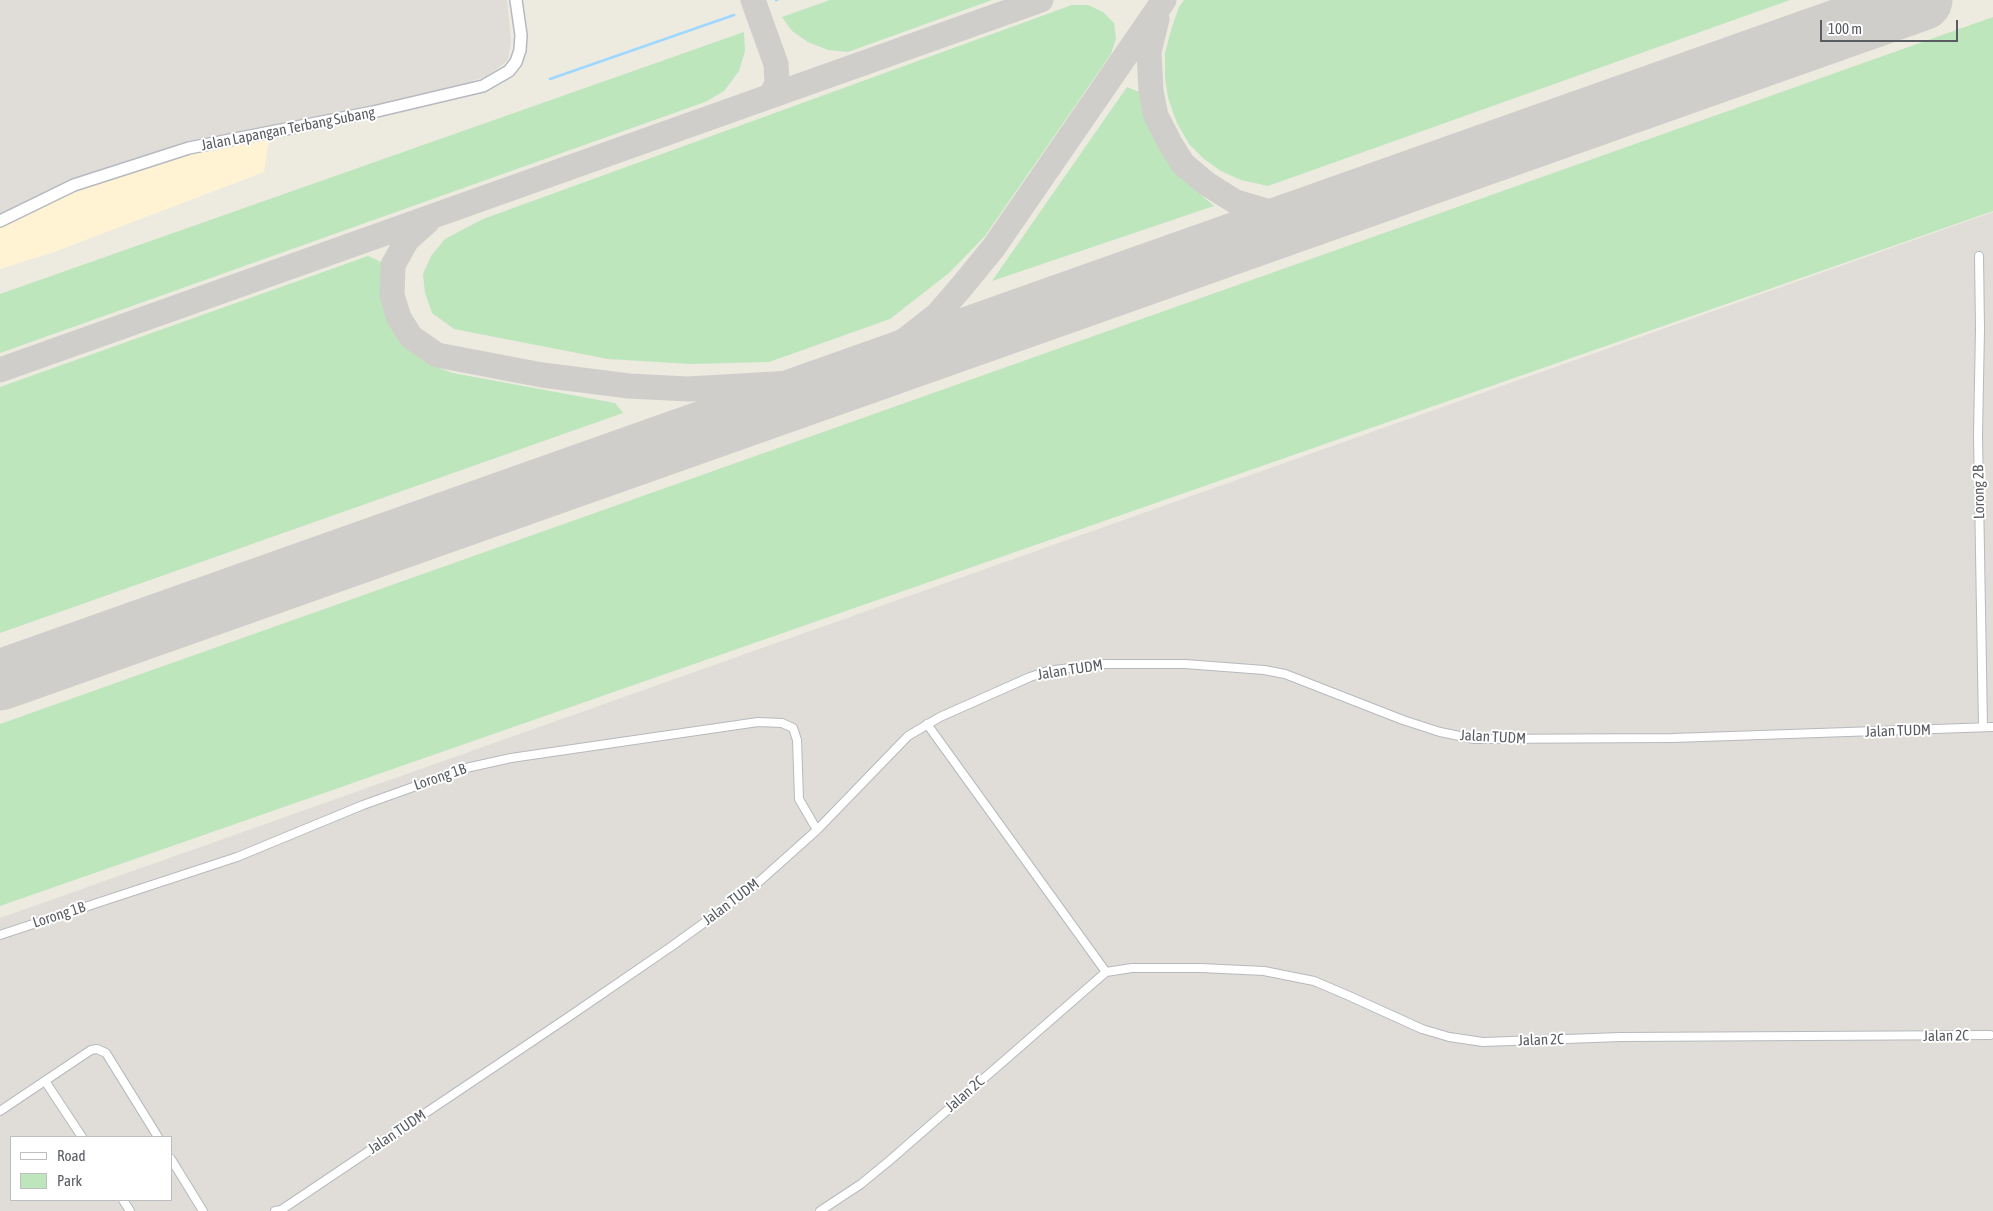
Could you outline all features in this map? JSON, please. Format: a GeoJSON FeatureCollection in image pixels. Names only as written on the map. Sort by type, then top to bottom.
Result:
{"type":"FeatureCollection","features":[{"type":"Feature","properties":{"kind":"street","name":"Jalan Lapangan Terbang Subang"},"geometry":{"type":"LineString","coordinates":[[0,221],[74,185],[189,148],[372,112],[483,86],[509,71],[516,62],[520,50],[521,34],[516,0]]}},
{"type":"Feature","properties":{"kind":"street","name":"Lorong 2B"},"geometry":{"type":"LineString","coordinates":[[1980,256],[1978,435],[1983,727]]}},
{"type":"Feature","properties":{"kind":"street","name":"Jalan TUDM"},"geometry":{"type":"LineString","coordinates":[[279,1210],[672,946],[761,880],[817,830],[908,736],[940,717],[1048,671],[1100,664],[1185,664],[1246,668],[1285,674],[1403,720],[1440,732],[1474,739],[1673,738],[1993,727]]}},
{"type":"Feature","properties":{"kind":"street","name":"Lorong 1B"},"geometry":{"type":"LineString","coordinates":[[0,935],[237,856],[363,804],[466,768],[511,758],[765,721],[789,726],[796,733],[799,800],[817,830]]}},
{"type":"Feature","properties":{"kind":"street"},"geometry":{"type":"LineString","coordinates":[[927,724],[1106,972]]}},
{"type":"Feature","properties":{"kind":"street","name":"Jalan 2C"},"geometry":{"type":"LineString","coordinates":[[820,1211],[861,1184],[895,1156],[1106,972],[1132,968],[1264,971],[1314,982],[1422,1029],[1449,1037],[1483,1042],[1621,1037],[1990,1035]]}},
{"type":"Feature","properties":{"kind":"street"},"geometry":{"type":"LineString","coordinates":[[0,1110],[91,1050],[97,1049],[106,1053],[157,1136]]}},
{"type":"Feature","properties":{"kind":"street"},"geometry":{"type":"LineString","coordinates":[[45,1081],[81,1136]]}},
{"type":"Feature","properties":{"kind":"street"},"geometry":{"type":"LineString","coordinates":[[172,1161],[203,1211]]}},
{"type":"Feature","properties":{"kind":"shaded area"},"geometry":{"type":"Polygon","coordinates":[[[0,0],[507,0],[511,40],[508,60],[488,76],[373,112],[128,167],[0,221],[0,0]]]}},
{"type":"Feature","properties":{"kind":"shaded area"},"geometry":{"type":"Polygon","coordinates":[[[270,132],[264,172],[54,252],[0,269],[0,221],[109,174],[270,132]]]}},
{"type":"Feature","properties":{"kind":"shaded area"},"geometry":{"type":"Polygon","coordinates":[[[1993,212],[1993,1211],[0,1211],[0,918],[1993,212]]]}},
{"type":"Feature","properties":{"kind":"green space"},"geometry":{"type":"Polygon","coordinates":[[[830,0],[992,0],[848,52],[828,50],[808,42],[792,31],[782,17],[830,0]]]}},
{"type":"Feature","properties":{"kind":"green space"},"geometry":{"type":"Polygon","coordinates":[[[1184,0],[1790,0],[1268,186],[1241,180],[1221,171],[1204,159],[1189,144],[1177,123],[1168,98],[1165,78],[1165,53],[1179,7],[1184,0]]]}},
{"type":"Feature","properties":{"kind":"green space"},"geometry":{"type":"Polygon","coordinates":[[[1072,5],[1088,5],[1103,12],[1114,23],[1116,38],[1111,54],[985,236],[949,273],[890,319],[769,362],[690,364],[608,359],[454,329],[432,313],[425,293],[423,274],[431,256],[445,239],[483,219],[1072,5]]]}},
{"type":"Feature","properties":{"kind":"green space"},"geometry":{"type":"Polygon","coordinates":[[[1993,17],[1993,211],[0,906],[0,724],[1993,17]]]}},
{"type":"Feature","properties":{"kind":"green space"},"geometry":{"type":"Polygon","coordinates":[[[744,32],[745,51],[739,71],[724,91],[705,102],[0,353],[0,294],[744,32]]]}},
{"type":"Feature","properties":{"kind":"green space"},"geometry":{"type":"Polygon","coordinates":[[[1127,87],[1139,92],[1147,119],[1163,151],[1187,183],[1214,206],[992,281],[1127,87]]]}},
{"type":"Feature","properties":{"kind":"green space"},"geometry":{"type":"Polygon","coordinates":[[[368,256],[383,263],[381,288],[386,312],[397,336],[416,354],[433,366],[453,373],[615,403],[623,413],[0,633],[0,387],[368,256]]]}},
{"type":"Feature","properties":{"kind":"waterway"},"geometry":{"type":"LineString","coordinates":[[550,79],[734,15]]}},
{"type":"Feature","properties":{"kind":"taxiway"},"geometry":{"type":"LineString","coordinates":[[753,0],[776,64],[777,84],[770,96]]}},
{"type":"Feature","properties":{"kind":"taxiway"},"geometry":{"type":"LineString","coordinates":[[0,370],[1041,0]]}},
{"type":"Feature","properties":{"kind":"taxiway"},"geometry":{"type":"LineString","coordinates":[[875,361],[938,314],[994,247],[1164,0]]}},
{"type":"Feature","properties":{"kind":"taxiway"},"geometry":{"type":"LineString","coordinates":[[1157,19],[1149,52],[1151,91],[1156,116],[1183,164],[1207,184],[1236,202],[1270,212],[1290,214],[1311,212],[1347,204]]}},
{"type":"Feature","properties":{"kind":"taxiway"},"geometry":{"type":"LineString","coordinates":[[428,221],[407,240],[393,265],[392,295],[399,318],[411,337],[437,355],[542,375],[629,386],[688,389],[792,383],[857,372],[908,359]]}},
{"type":"Feature","properties":{"kind":"runway"},"geometry":{"type":"LineString","coordinates":[[0,680],[1922,0]]}}]}
